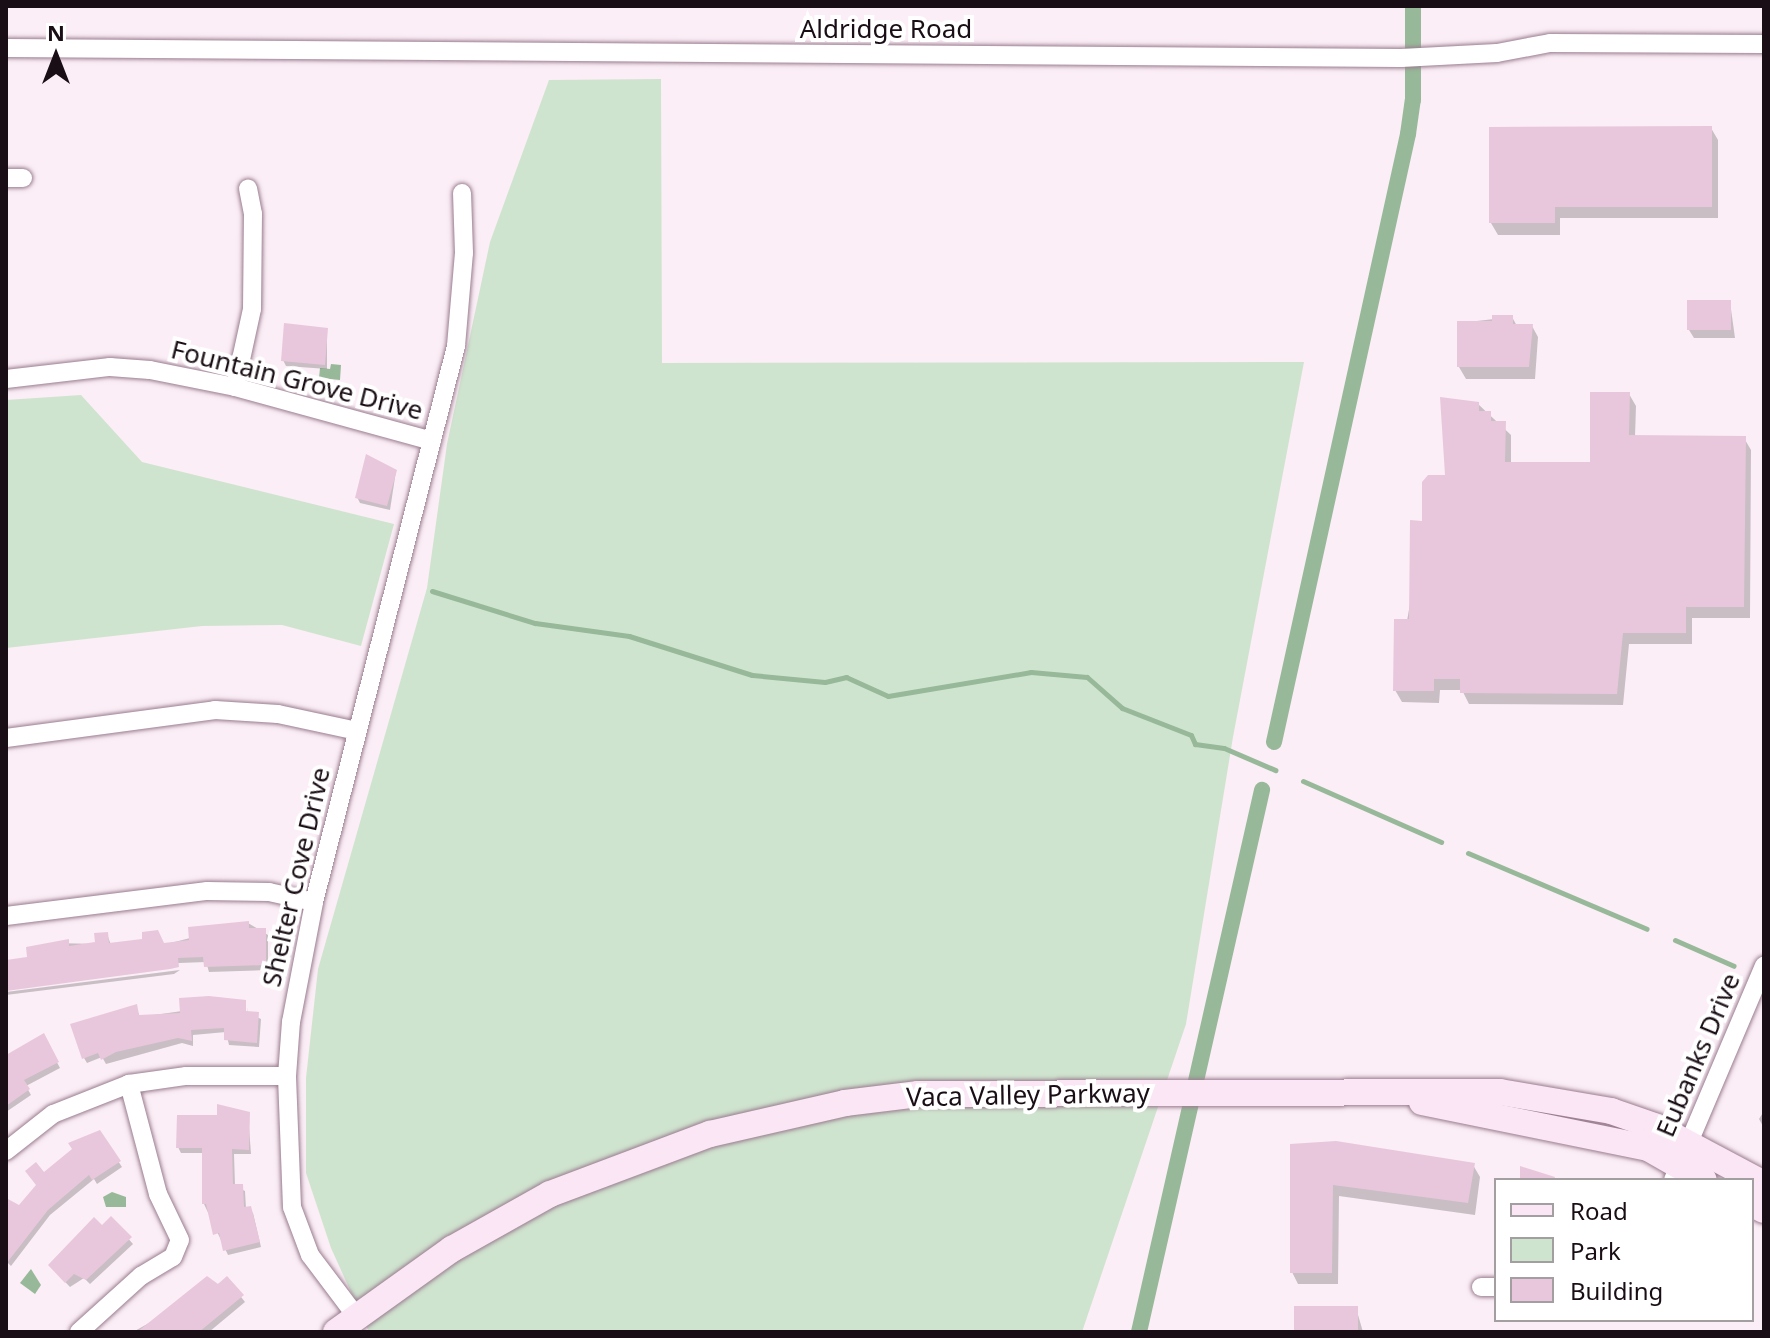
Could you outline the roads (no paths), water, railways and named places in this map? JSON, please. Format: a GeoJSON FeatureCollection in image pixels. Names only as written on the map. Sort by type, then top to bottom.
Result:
{"type":"FeatureCollection","features":[{"type":"Feature","properties":{"kind":"street","name":"Aldridge Road"},"geometry":{"type":"LineString","coordinates":[[6,48],[1426,58],[1550,43],[1764,44]]}},
{"type":"Feature","properties":{"kind":"street"},"geometry":{"type":"LineString","coordinates":[[235,387],[252,309],[253,214],[248,188]]}},
{"type":"Feature","properties":{"kind":"street","name":"Shelter Cove Drive"},"geometry":{"type":"LineString","coordinates":[[346,1324],[310,1255],[292,1207],[287,1076],[291,1022],[314,902],[432,441],[460,312],[462,193]]}},
{"type":"Feature","properties":{"kind":"street","name":"Fountain Grove Drive"},"geometry":{"type":"LineString","coordinates":[[6,379],[110,367],[235,387],[432,441]]}},
{"type":"Feature","properties":{"kind":"street"},"geometry":{"type":"LineString","coordinates":[[6,738],[215,710],[278,714],[357,731]]}},
{"type":"Feature","properties":{"kind":"street"},"geometry":{"type":"LineString","coordinates":[[6,916],[207,891],[269,892],[314,902]]}},
{"type":"Feature","properties":{"kind":"street","name":"Eubanks Drive"},"geometry":{"type":"LineString","coordinates":[[1681,1163],[1764,966]]}},
{"type":"Feature","properties":{"kind":"street"},"geometry":{"type":"LineString","coordinates":[[6,1151],[53,1114],[129,1084],[186,1076],[287,1076]]}},
{"type":"Feature","properties":{"kind":"street"},"geometry":{"type":"LineString","coordinates":[[79,1332],[141,1276],[173,1257],[180,1240],[158,1194],[129,1084]]}},
{"type":"Feature","properties":{"kind":"street","name":"Vaca Valley Parkway"},"geometry":{"type":"LineString","coordinates":[[346,1324],[452,1249],[550,1194],[710,1134],[845,1103],[918,1094],[1392,1096],[1607,1138],[1648,1148],[1681,1163],[1740,1178]]}},
{"type":"Feature","properties":{"kind":"street","name":"Vaca Valley Parkway"},"geometry":{"type":"LineString","coordinates":[[1681,1163],[1701,1178]]}},
{"type":"Feature","properties":{"kind":"waterway"},"geometry":{"type":"LineString","coordinates":[[1274,742],[1408,134],[1413,100],[1413,6]]}},
{"type":"Feature","properties":{"kind":"waterway"},"geometry":{"type":"LineString","coordinates":[[432,591],[535,623],[629,636],[752,675],[825,682],[846,677],[888,696],[1031,672],[1087,677],[1122,708],[1191,735],[1195,744],[1224,748],[1275,770]]}},
{"type":"Feature","properties":{"kind":"waterway"},"geometry":{"type":"LineString","coordinates":[[1303,781],[1441,842]]}},
{"type":"Feature","properties":{"kind":"waterway"},"geometry":{"type":"LineString","coordinates":[[1139,1332],[1262,790]]}},
{"type":"Feature","properties":{"kind":"waterway"},"geometry":{"type":"LineString","coordinates":[[1468,853],[1647,929]]}},
{"type":"Feature","properties":{"kind":"waterway"},"geometry":{"type":"LineString","coordinates":[[1675,940],[1734,966]]}}]}
